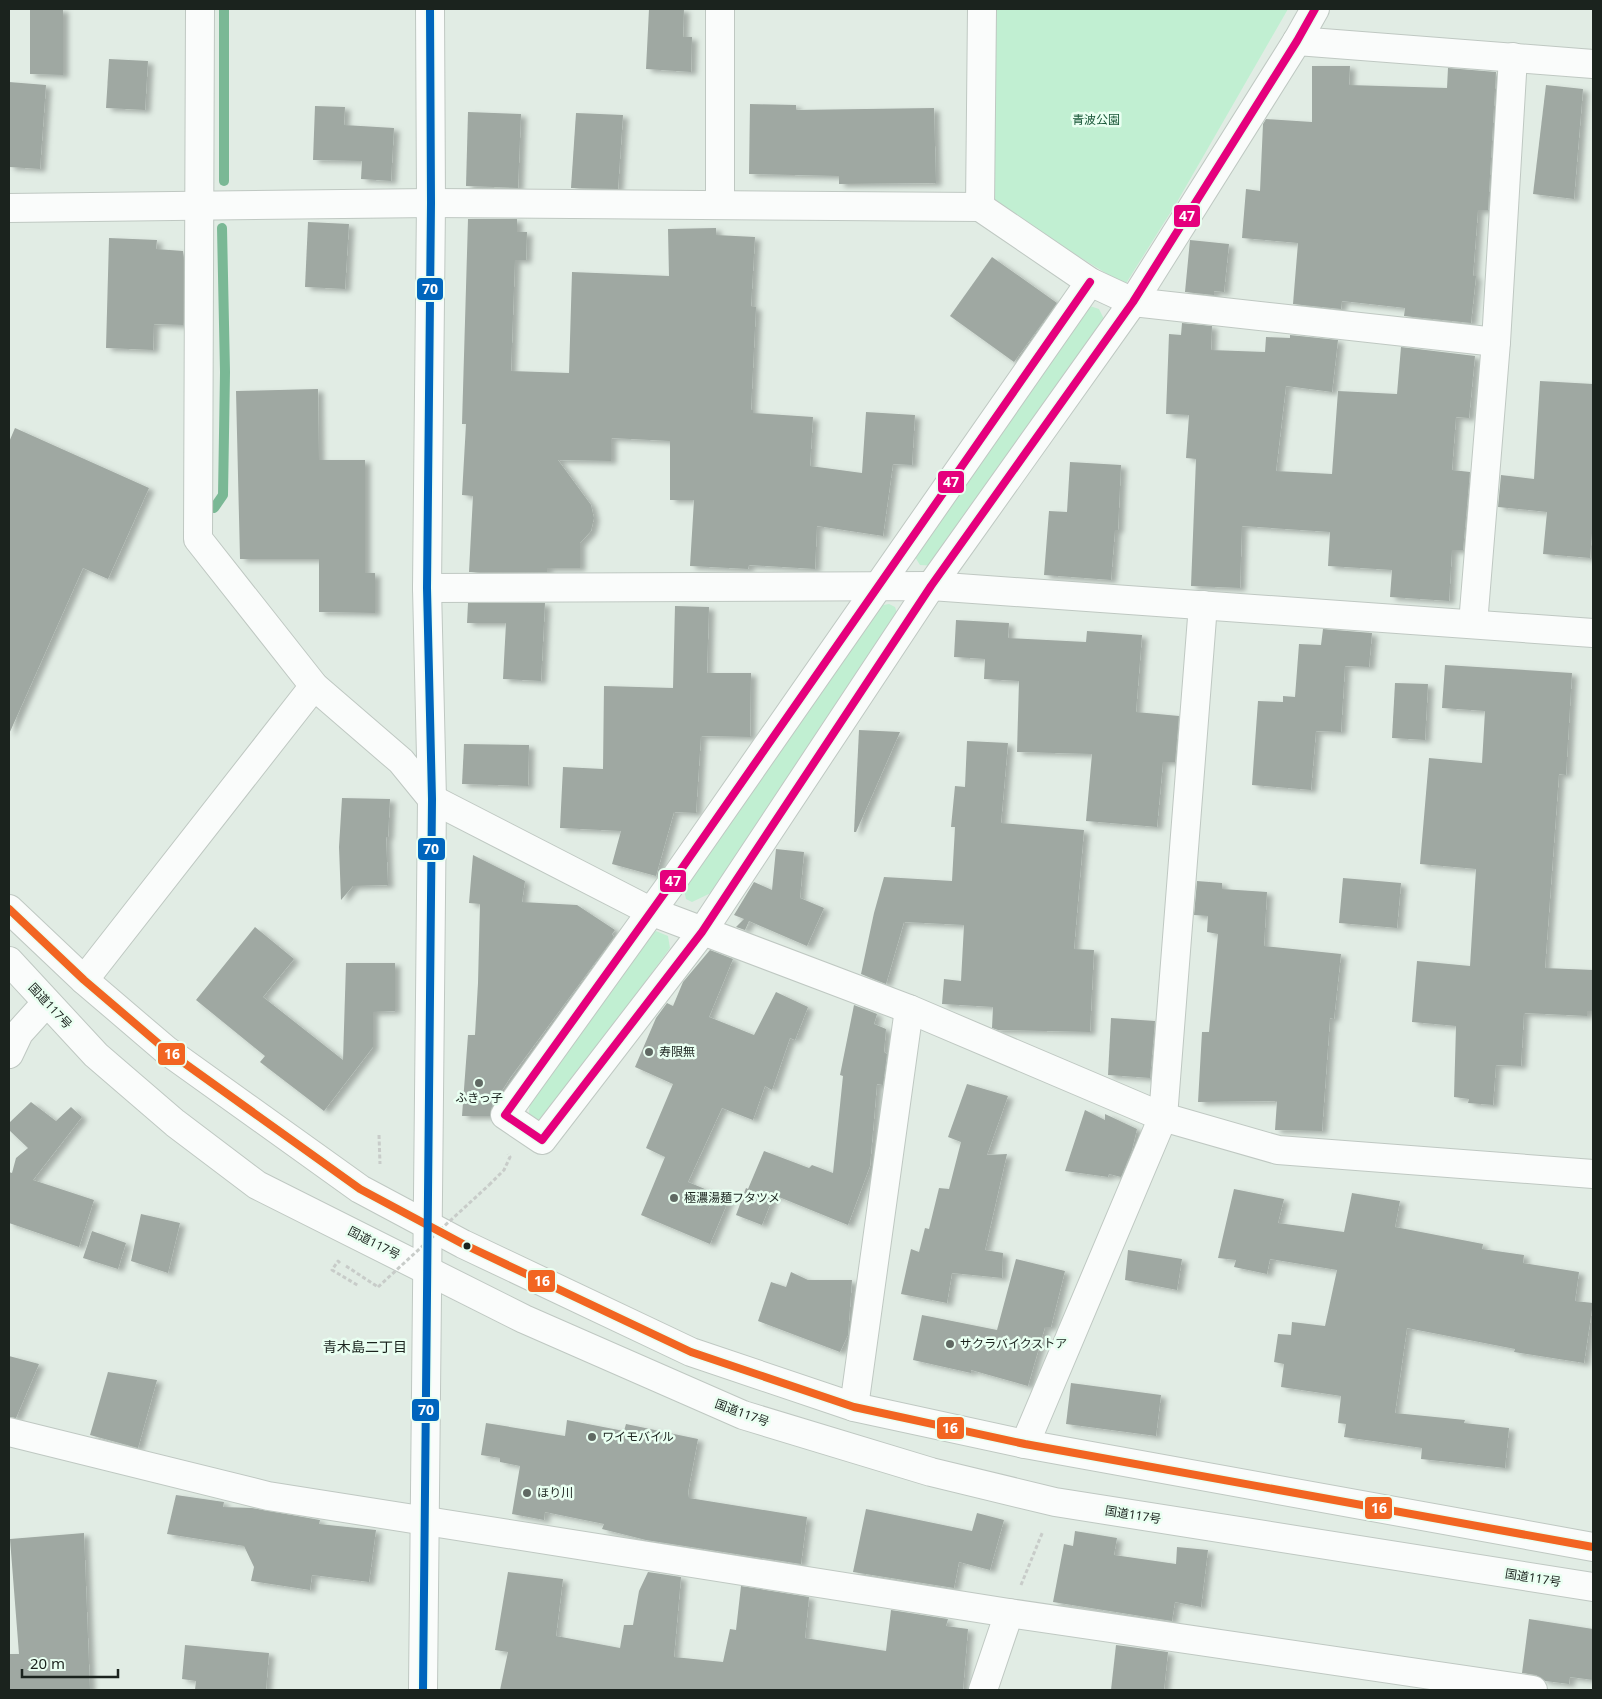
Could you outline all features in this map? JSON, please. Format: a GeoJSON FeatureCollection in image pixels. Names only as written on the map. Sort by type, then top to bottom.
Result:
{"type":"FeatureCollection","features":[{"type":"Feature","properties":{"kind":"main road"},"geometry":{"type":"LineString","coordinates":[[200,9],[198,539],[314,686],[401,761],[432,799],[650,912],[908,1008],[1162,1117],[1278,1150],[1593,1174]]}},
{"type":"Feature","properties":{"kind":"main road"},"geometry":{"type":"LineString","coordinates":[[423,1690],[432,799],[427,588],[431,203],[430,9]]}},
{"type":"Feature","properties":{"kind":"main road"},"geometry":{"type":"LineString","coordinates":[[720,9],[720,204]]}},
{"type":"Feature","properties":{"kind":"main road"},"geometry":{"type":"LineString","coordinates":[[980,206],[982,9]]}},
{"type":"Feature","properties":{"kind":"main road"},"geometry":{"type":"LineString","coordinates":[[1090,282],[650,912],[505,1115],[542,1140],[702,932],[931,586],[1133,302],[1298,41],[1315,9]]}},
{"type":"Feature","properties":{"kind":"main road"},"geometry":{"type":"LineString","coordinates":[[1298,41],[1593,64]]}},
{"type":"Feature","properties":{"kind":"main road"},"geometry":{"type":"LineString","coordinates":[[1473,624],[1496,342],[1514,58]]}},
{"type":"Feature","properties":{"kind":"main road"},"geometry":{"type":"LineString","coordinates":[[9,208],[431,203],[980,206],[1090,282],[1133,302],[1496,342]]}},
{"type":"Feature","properties":{"kind":"main road"},"geometry":{"type":"LineString","coordinates":[[427,588],[931,586],[1593,633]]}},
{"type":"Feature","properties":{"kind":"main road"},"geometry":{"type":"LineString","coordinates":[[1025,1444],[1162,1117],[1203,605]]}},
{"type":"Feature","properties":{"kind":"main road"},"geometry":{"type":"LineString","coordinates":[[84,980],[314,686]]}},
{"type":"Feature","properties":{"kind":"main road"},"geometry":{"type":"LineString","coordinates":[[9,909],[84,980],[166,1050],[269,1126],[360,1189],[427,1225],[691,1352],[854,1407],[1025,1444],[1593,1547]]}},
{"type":"Feature","properties":{"kind":"main road","name":"国道117号"},"geometry":{"type":"LineString","coordinates":[[9,961],[96,1055],[175,1124],[257,1185],[524,1319],[743,1416],[931,1472],[1055,1502],[1593,1587]]}},
{"type":"Feature","properties":{"kind":"main road"},"geometry":{"type":"LineString","coordinates":[[9,1054],[19,1033],[46,1002]]}},
{"type":"Feature","properties":{"kind":"main road"},"geometry":{"type":"LineString","coordinates":[[854,1407],[908,1008]]}},
{"type":"Feature","properties":{"kind":"main road"},"geometry":{"type":"LineString","coordinates":[[9,1432],[268,1496],[425,1519],[1009,1613],[1533,1690]]}},
{"type":"Feature","properties":{"kind":"main road"},"geometry":{"type":"LineString","coordinates":[[983,1690],[1009,1613]]}},
{"type":"Feature","properties":{"kind":"path"},"geometry":{"type":"LineString","coordinates":[[359,1286],[332,1270],[338,1261],[378,1287],[504,1170],[510,1157],[506,1149]]}},
{"type":"Feature","properties":{"kind":"path"},"geometry":{"type":"LineString","coordinates":[[1009,1613],[1055,1502]]}},
{"type":"Feature","properties":{"kind":"green space","name":"青波公園"},"geometry":{"type":"Polygon","coordinates":[[[990,9],[1288,9],[1177,202],[1125,285],[981,196],[990,9]]]}},
{"type":"Feature","properties":{"kind":"green space"},"geometry":{"type":"Polygon","coordinates":[[[1084,304],[1099,309],[1104,319],[1101,331],[937,566],[920,565],[915,557],[1084,304]]]}},
{"type":"Feature","properties":{"kind":"green space"},"geometry":{"type":"Polygon","coordinates":[[[889,604],[895,607],[900,621],[713,892],[692,902],[686,899],[683,886],[878,606],[889,604]]]}},
{"type":"Feature","properties":{"kind":"green space"},"geometry":{"type":"Polygon","coordinates":[[[656,931],[668,936],[670,948],[546,1118],[539,1120],[529,1114],[530,1101],[638,942],[656,931]]]}},
{"type":"Feature","properties":{"kind":"building"},"geometry":{"type":"Polygon","coordinates":[[[30,9],[63,9],[63,75],[30,74],[30,9]]]}},
{"type":"Feature","properties":{"kind":"building"},"geometry":{"type":"Polygon","coordinates":[[[649,9],[684,9],[683,37],[692,37],[691,72],[646,69],[649,9]]]}},
{"type":"Feature","properties":{"kind":"building"},"geometry":{"type":"Polygon","coordinates":[[[109,59],[148,61],[145,110],[106,108],[109,59]]]}},
{"type":"Feature","properties":{"kind":"building"},"geometry":{"type":"Polygon","coordinates":[[[1312,66],[1350,66],[1349,85],[1447,88],[1448,68],[1496,72],[1488,210],[1478,210],[1473,276],[1476,276],[1471,323],[1404,316],[1405,308],[1342,301],[1341,309],[1293,304],[1298,243],[1242,238],[1246,189],[1260,191],[1263,124],[1266,119],[1312,122],[1312,66]]]}},
{"type":"Feature","properties":{"kind":"building"},"geometry":{"type":"Polygon","coordinates":[[[9,82],[46,85],[40,169],[9,167],[9,82]]]}},
{"type":"Feature","properties":{"kind":"building"},"geometry":{"type":"Polygon","coordinates":[[[1546,85],[1583,89],[1574,199],[1533,194],[1546,85]]]}},
{"type":"Feature","properties":{"kind":"building"},"geometry":{"type":"Polygon","coordinates":[[[750,104],[796,105],[796,110],[934,108],[936,183],[839,184],[839,176],[749,174],[750,104]]]}},
{"type":"Feature","properties":{"kind":"building"},"geometry":{"type":"Polygon","coordinates":[[[315,106],[345,107],[344,125],[394,128],[391,181],[361,179],[362,161],[313,160],[315,106]]]}},
{"type":"Feature","properties":{"kind":"building"},"geometry":{"type":"Polygon","coordinates":[[[468,112],[521,114],[518,188],[466,186],[468,112]]]}},
{"type":"Feature","properties":{"kind":"building"},"geometry":{"type":"Polygon","coordinates":[[[576,113],[623,115],[618,189],[571,188],[576,113]]]}},
{"type":"Feature","properties":{"kind":"building"},"geometry":{"type":"Polygon","coordinates":[[[468,219],[517,219],[517,232],[527,232],[526,260],[515,260],[511,371],[569,373],[572,272],[669,276],[668,229],[716,228],[716,235],[755,237],[751,307],[756,307],[751,410],[753,410],[753,413],[813,417],[810,466],[862,473],[866,412],[915,415],[912,465],[893,464],[883,536],[817,526],[815,569],[749,565],[748,569],[690,566],[694,500],[670,500],[670,441],[611,438],[611,461],[558,460],[591,505],[594,518],[591,531],[580,543],[580,568],[547,568],[547,572],[469,572],[473,496],[462,495],[466,424],[462,424],[468,219]]]}},
{"type":"Feature","properties":{"kind":"building"},"geometry":{"type":"Polygon","coordinates":[[[308,222],[349,224],[345,289],[305,287],[308,222]]]}},
{"type":"Feature","properties":{"kind":"building"},"geometry":{"type":"Polygon","coordinates":[[[109,238],[157,240],[156,249],[183,251],[183,325],[154,324],[153,350],[106,348],[109,238]]]}},
{"type":"Feature","properties":{"kind":"building"},"geometry":{"type":"Polygon","coordinates":[[[1190,240],[1229,244],[1224,292],[1214,291],[1214,295],[1185,292],[1190,240]]]}},
{"type":"Feature","properties":{"kind":"building"},"geometry":{"type":"Polygon","coordinates":[[[992,257],[1057,303],[1014,362],[950,316],[992,257]]]}},
{"type":"Feature","properties":{"kind":"building"},"geometry":{"type":"Polygon","coordinates":[[[1182,323],[1212,326],[1211,350],[1265,352],[1266,337],[1290,338],[1290,335],[1338,340],[1332,392],[1286,386],[1276,471],[1332,474],[1338,391],[1397,394],[1401,347],[1475,356],[1469,418],[1456,417],[1452,470],[1470,472],[1463,550],[1452,550],[1449,601],[1390,597],[1392,570],[1328,566],[1330,532],[1242,526],[1240,588],[1191,586],[1196,459],[1186,458],[1189,415],[1166,414],[1169,334],[1181,335],[1182,323]]]}},
{"type":"Feature","properties":{"kind":"building"},"geometry":{"type":"Polygon","coordinates":[[[1540,381],[1593,384],[1593,521],[1590,558],[1543,554],[1547,512],[1498,507],[1501,475],[1534,479],[1540,381]]]}},
{"type":"Feature","properties":{"kind":"building"},"geometry":{"type":"Polygon","coordinates":[[[318,389],[319,460],[365,460],[365,573],[375,573],[375,613],[319,612],[319,559],[240,559],[236,391],[318,389]]]}},
{"type":"Feature","properties":{"kind":"building"},"geometry":{"type":"Polygon","coordinates":[[[15,428],[149,488],[108,579],[83,568],[9,734],[9,442],[15,428]]]}},
{"type":"Feature","properties":{"kind":"building"},"geometry":{"type":"Polygon","coordinates":[[[1070,462],[1121,465],[1118,530],[1115,530],[1111,580],[1044,575],[1049,511],[1067,512],[1070,462]]]}},
{"type":"Feature","properties":{"kind":"building"},"geometry":{"type":"Polygon","coordinates":[[[468,603],[545,603],[541,681],[503,679],[506,623],[467,623],[468,603]]]}},
{"type":"Feature","properties":{"kind":"building"},"geometry":{"type":"Polygon","coordinates":[[[675,606],[709,607],[707,673],[751,673],[750,737],[701,736],[696,813],[674,812],[656,876],[612,864],[621,831],[560,828],[563,767],[603,769],[604,686],[673,688],[675,606]]]}},
{"type":"Feature","properties":{"kind":"building"},"geometry":{"type":"Polygon","coordinates":[[[956,620],[1009,623],[1008,638],[1086,642],[1087,631],[1142,635],[1136,712],[1179,716],[1175,762],[1163,762],[1157,827],[1086,821],[1092,754],[1017,752],[1019,681],[984,679],[985,659],[954,657],[956,620]]]}},
{"type":"Feature","properties":{"kind":"building"},"geometry":{"type":"Polygon","coordinates":[[[1323,629],[1372,633],[1369,667],[1345,666],[1341,732],[1316,731],[1311,790],[1252,785],[1258,701],[1283,702],[1283,696],[1295,697],[1299,644],[1321,645],[1323,629]]]}},
{"type":"Feature","properties":{"kind":"building"},"geometry":{"type":"Polygon","coordinates":[[[1445,665],[1572,673],[1566,775],[1559,774],[1545,968],[1593,970],[1593,1011],[1587,1011],[1587,1016],[1524,1013],[1521,1066],[1496,1065],[1493,1105],[1468,1103],[1469,1099],[1454,1097],[1456,1026],[1412,1022],[1417,961],[1470,966],[1476,869],[1420,864],[1429,758],[1482,763],[1485,711],[1442,708],[1445,665]]]}},
{"type":"Feature","properties":{"kind":"building"},"geometry":{"type":"Polygon","coordinates":[[[1395,683],[1428,684],[1425,740],[1392,738],[1395,683]]]}},
{"type":"Feature","properties":{"kind":"building"},"geometry":{"type":"Polygon","coordinates":[[[859,730],[900,732],[856,832],[854,832],[859,730]]]}},
{"type":"Feature","properties":{"kind":"building"},"geometry":{"type":"Polygon","coordinates":[[[967,741],[1008,743],[1001,823],[1084,830],[1074,949],[1094,950],[1090,1032],[998,1030],[992,1028],[993,1007],[942,1004],[944,979],[961,981],[964,925],[904,922],[886,984],[861,974],[884,877],[952,881],[955,827],[951,827],[955,786],[965,787],[967,741]]]}},
{"type":"Feature","properties":{"kind":"building"},"geometry":{"type":"Polygon","coordinates":[[[464,744],[529,745],[528,786],[462,784],[464,744]]]}},
{"type":"Feature","properties":{"kind":"building"},"geometry":{"type":"Polygon","coordinates":[[[342,798],[390,799],[388,837],[386,837],[388,885],[353,886],[341,900],[339,847],[342,798]]]}},
{"type":"Feature","properties":{"kind":"building"},"geometry":{"type":"Polygon","coordinates":[[[776,849],[804,852],[800,898],[824,908],[807,946],[749,921],[745,930],[736,927],[744,919],[734,915],[754,882],[772,890],[776,849]]]}},
{"type":"Feature","properties":{"kind":"building"},"geometry":{"type":"Polygon","coordinates":[[[473,855],[525,881],[522,902],[577,905],[615,930],[612,934],[614,937],[510,1078],[492,1106],[490,1116],[462,1116],[468,1035],[475,1035],[478,983],[480,904],[469,903],[473,855]]]}},
{"type":"Feature","properties":{"kind":"building"},"geometry":{"type":"Polygon","coordinates":[[[1343,878],[1401,883],[1397,928],[1339,923],[1343,878]]]}},
{"type":"Feature","properties":{"kind":"building"},"geometry":{"type":"Polygon","coordinates":[[[1197,881],[1222,883],[1222,889],[1267,892],[1264,946],[1341,954],[1334,1019],[1330,1018],[1322,1131],[1275,1130],[1277,1101],[1198,1102],[1202,1032],[1209,1032],[1218,934],[1207,932],[1208,916],[1194,915],[1197,881]]]}},
{"type":"Feature","properties":{"kind":"building"},"geometry":{"type":"Polygon","coordinates":[[[255,927],[294,959],[263,997],[343,1060],[346,963],[395,963],[395,1011],[373,1012],[373,1047],[324,1111],[260,1062],[265,1056],[196,1000],[255,927]]]}},
{"type":"Feature","properties":{"kind":"building"},"geometry":{"type":"Polygon","coordinates":[[[710,950],[733,959],[709,1017],[754,1035],[776,992],[808,1007],[795,1040],[790,1038],[772,1090],[765,1086],[753,1120],[722,1108],[688,1182],[729,1199],[710,1244],[641,1215],[665,1157],[646,1148],[673,1084],[635,1067],[656,1018],[667,1003],[673,1006],[683,982],[710,950]]]}},
{"type":"Feature","properties":{"kind":"building"},"geometry":{"type":"Polygon","coordinates":[[[854,1005],[877,1014],[874,1024],[886,1029],[884,1052],[887,1054],[883,1085],[877,1084],[870,1166],[848,1225],[774,1195],[762,1225],[736,1215],[746,1188],[748,1189],[764,1151],[809,1168],[812,1165],[833,1173],[843,1076],[840,1075],[854,1005]]]}},
{"type":"Feature","properties":{"kind":"building"},"geometry":{"type":"Polygon","coordinates":[[[1111,1018],[1155,1021],[1150,1078],[1108,1075],[1111,1018]]]}},
{"type":"Feature","properties":{"kind":"building"},"geometry":{"type":"Polygon","coordinates":[[[967,1084],[1008,1096],[987,1155],[1007,1154],[985,1250],[1003,1253],[1002,1278],[952,1273],[947,1303],[901,1294],[911,1249],[919,1252],[925,1228],[929,1229],[939,1188],[949,1189],[961,1142],[948,1137],[967,1084]]]}},
{"type":"Feature","properties":{"kind":"building"},"geometry":{"type":"Polygon","coordinates":[[[31,1102],[56,1121],[71,1107],[82,1117],[33,1180],[94,1200],[79,1247],[9,1223],[9,1172],[12,1173],[16,1158],[28,1148],[9,1130],[9,1123],[31,1102]]]}},
{"type":"Feature","properties":{"kind":"building"},"geometry":{"type":"Polygon","coordinates":[[[1085,1110],[1105,1120],[1105,1114],[1137,1129],[1132,1150],[1121,1177],[1109,1174],[1108,1177],[1065,1171],[1085,1110]]]}},
{"type":"Feature","properties":{"kind":"building"},"geometry":{"type":"Polygon","coordinates":[[[1234,1189],[1284,1199],[1278,1223],[1344,1232],[1352,1193],[1400,1201],[1395,1227],[1483,1244],[1482,1249],[1524,1255],[1523,1263],[1579,1272],[1575,1301],[1593,1303],[1584,1363],[1514,1352],[1515,1349],[1407,1328],[1395,1413],[1465,1420],[1464,1423],[1509,1428],[1505,1468],[1421,1459],[1422,1448],[1344,1437],[1346,1424],[1338,1423],[1341,1396],[1281,1387],[1284,1364],[1274,1362],[1278,1334],[1291,1335],[1292,1322],[1325,1326],[1337,1270],[1270,1259],[1267,1274],[1234,1267],[1236,1260],[1218,1258],[1234,1189]]]}},
{"type":"Feature","properties":{"kind":"building"},"geometry":{"type":"Polygon","coordinates":[[[141,1214],[180,1223],[168,1273],[131,1261],[141,1214]]]}},
{"type":"Feature","properties":{"kind":"building"},"geometry":{"type":"Polygon","coordinates":[[[92,1231],[126,1243],[118,1269],[83,1258],[92,1231]]]}},
{"type":"Feature","properties":{"kind":"building"},"geometry":{"type":"Polygon","coordinates":[[[1128,1250],[1182,1259],[1177,1290],[1125,1280],[1128,1250]]]}},
{"type":"Feature","properties":{"kind":"building"},"geometry":{"type":"Polygon","coordinates":[[[1016,1259],[1065,1271],[1051,1327],[1045,1327],[1028,1386],[971,1370],[971,1373],[913,1360],[922,1315],[997,1330],[1016,1259]]]}},
{"type":"Feature","properties":{"kind":"building"},"geometry":{"type":"Polygon","coordinates":[[[791,1272],[808,1280],[852,1280],[848,1335],[840,1352],[758,1321],[771,1282],[786,1287],[791,1272]]]}},
{"type":"Feature","properties":{"kind":"building"},"geometry":{"type":"Polygon","coordinates":[[[9,1356],[39,1364],[16,1418],[9,1417],[9,1356]]]}},
{"type":"Feature","properties":{"kind":"building"},"geometry":{"type":"Polygon","coordinates":[[[108,1372],[157,1380],[138,1448],[90,1435],[108,1372]]]}},
{"type":"Feature","properties":{"kind":"building"},"geometry":{"type":"Polygon","coordinates":[[[1071,1383],[1161,1395],[1156,1436],[1066,1424],[1071,1383]]]}},
{"type":"Feature","properties":{"kind":"building"},"geometry":{"type":"Polygon","coordinates":[[[567,1420],[624,1431],[626,1424],[698,1439],[688,1492],[689,1498],[807,1517],[801,1564],[646,1540],[602,1529],[604,1524],[545,1512],[544,1520],[512,1514],[520,1466],[500,1462],[500,1458],[481,1455],[486,1423],[565,1436],[567,1420]]]}},
{"type":"Feature","properties":{"kind":"building"},"geometry":{"type":"Polygon","coordinates":[[[176,1495],[224,1502],[223,1507],[252,1508],[320,1520],[319,1524],[376,1530],[369,1582],[312,1575],[310,1590],[251,1581],[254,1567],[244,1546],[167,1534],[176,1495]]]}},
{"type":"Feature","properties":{"kind":"building"},"geometry":{"type":"Polygon","coordinates":[[[866,1509],[972,1531],[977,1513],[1004,1520],[990,1570],[959,1562],[954,1588],[853,1572],[866,1509]]]}},
{"type":"Feature","properties":{"kind":"building"},"geometry":{"type":"Polygon","coordinates":[[[1075,1531],[1117,1538],[1114,1555],[1176,1564],[1177,1547],[1208,1550],[1201,1607],[1175,1602],[1172,1621],[1053,1602],[1064,1544],[1073,1546],[1075,1531]]]}},
{"type":"Feature","properties":{"kind":"building"},"geometry":{"type":"Polygon","coordinates":[[[84,1533],[90,1690],[9,1690],[9,1654],[19,1654],[10,1539],[84,1533]]]}},
{"type":"Feature","properties":{"kind":"building"},"geometry":{"type":"Polygon","coordinates":[[[508,1572],[563,1579],[556,1636],[620,1648],[624,1625],[633,1625],[639,1591],[648,1572],[681,1577],[674,1657],[723,1662],[730,1629],[736,1630],[741,1586],[809,1597],[805,1638],[886,1651],[891,1610],[948,1619],[946,1626],[968,1629],[963,1690],[500,1690],[508,1652],[495,1650],[508,1572]]]}},
{"type":"Feature","properties":{"kind":"building"},"geometry":{"type":"Polygon","coordinates":[[[1529,1619],[1593,1629],[1593,1680],[1570,1677],[1569,1684],[1545,1681],[1536,1675],[1522,1673],[1529,1619]]]}},
{"type":"Feature","properties":{"kind":"building"},"geometry":{"type":"Polygon","coordinates":[[[185,1645],[269,1653],[266,1690],[195,1690],[196,1681],[182,1679],[185,1645]]]}},
{"type":"Feature","properties":{"kind":"building"},"geometry":{"type":"Polygon","coordinates":[[[1116,1645],[1168,1652],[1164,1690],[1111,1690],[1116,1645]]]}},
{"type":"Feature","properties":{"kind":"waterway"},"geometry":{"type":"LineString","coordinates":[[224,9],[224,181]]}},
{"type":"Feature","properties":{"kind":"waterway"},"geometry":{"type":"LineString","coordinates":[[214,508],[223,495],[225,372],[222,228]]}},
{"type":"Feature","properties":{"kind":"transit line","name":"70"},"geometry":{"type":"LineString","coordinates":[[423,1690],[432,799],[427,588],[431,203],[430,9]]}},
{"type":"Feature","properties":{"kind":"transit line","name":"47"},"geometry":{"type":"LineString","coordinates":[[1090,282],[671,884],[505,1115],[542,1140],[702,932],[931,586],[1133,302],[1297,41],[1315,9]]}},
{"type":"Feature","properties":{"kind":"transit line","name":"16"},"geometry":{"type":"LineString","coordinates":[[9,909],[84,980],[166,1050],[360,1189],[463,1244],[691,1352],[854,1407],[1025,1444],[1593,1547]]}},
{"type":"Feature","properties":{"kind":"place","name":"寿限無"},"geometry":{"type":"Point","coordinates":[649,1052]}},
{"type":"Feature","properties":{"kind":"place","name":"ふきっ子"},"geometry":{"type":"Point","coordinates":[479,1083]}},
{"type":"Feature","properties":{"kind":"place","name":"極濃湯麺フタツメ"},"geometry":{"type":"Point","coordinates":[674,1198]}},
{"type":"Feature","properties":{"kind":"place","name":"サクラバイクストア"},"geometry":{"type":"Point","coordinates":[950,1344]}},
{"type":"Feature","properties":{"kind":"place","name":"ワイモバイル"},"geometry":{"type":"Point","coordinates":[592,1437]}},
{"type":"Feature","properties":{"kind":"place","name":"ほり川"},"geometry":{"type":"Point","coordinates":[527,1493]}},
{"type":"Feature","properties":{"kind":"district","name":"青木島二丁目"},"geometry":{"type":"Point","coordinates":[365,1347]}}]}
